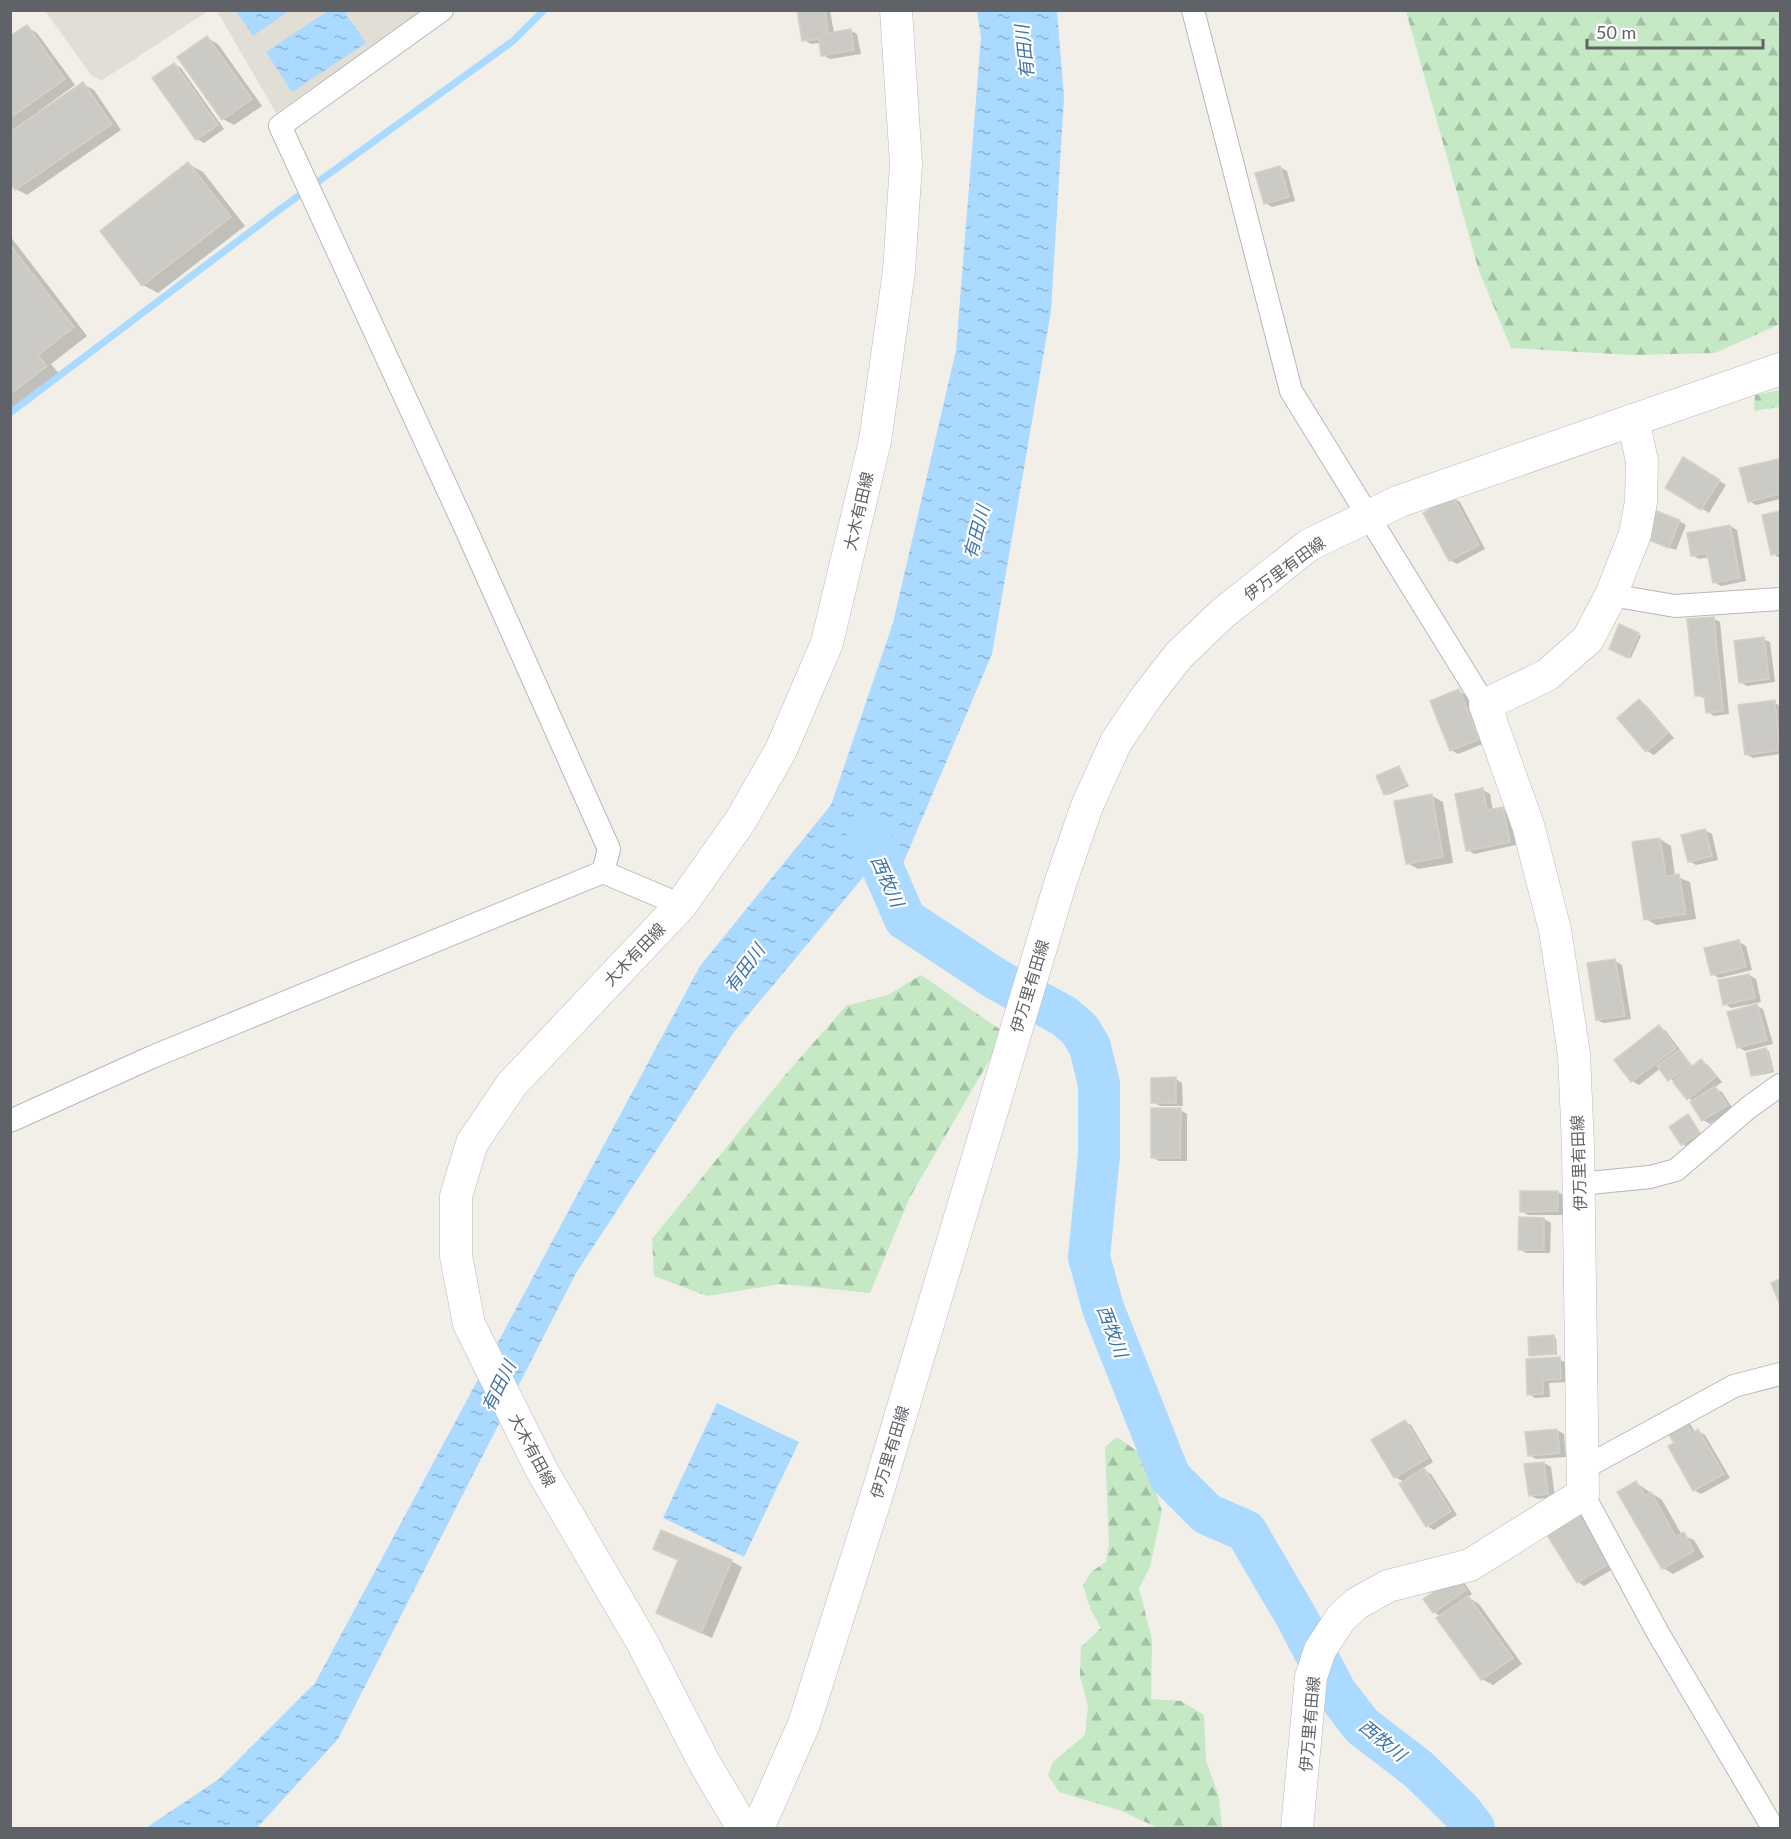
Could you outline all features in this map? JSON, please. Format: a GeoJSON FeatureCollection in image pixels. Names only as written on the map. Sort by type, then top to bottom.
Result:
{"type":"FeatureCollection","features":[{"type":"Feature","properties":{"kind":"main road","name":"大木有田線"},"geometry":{"type":"LineString","coordinates":[[743,1828],[541,1469],[469,1324],[456,1256],[456,1196],[472,1143],[512,1084],[681,906],[741,820],[781,750],[827,643],[875,441],[898,271],[906,164],[896,10]]}},
{"type":"Feature","properties":{"kind":"main road","name":"伊万里有田線"},"geometry":{"type":"LineString","coordinates":[[758,1828],[811,1702],[878,1491],[1036,960],[1087,806],[1116,742],[1147,696],[1179,655],[1223,613],[1309,545],[1366,516],[1422,493],[1780,369]]}},
{"type":"Feature","properties":{"kind":"main road"},"geometry":{"type":"LineString","coordinates":[[1485,705],[1547,675],[1588,639],[1611,595],[1635,534],[1641,502],[1642,460],[1633,420]]}},
{"type":"Feature","properties":{"kind":"main road","name":"伊万里有田線"},"geometry":{"type":"LineString","coordinates":[[1297,1828],[1311,1677],[1320,1650],[1341,1618],[1356,1604],[1389,1586],[1470,1565],[1584,1481],[1579,1184],[1574,1054],[1555,930],[1528,825],[1485,705]]}},
{"type":"Feature","properties":{"kind":"street"},"geometry":{"type":"LineString","coordinates":[[442,10],[280,126],[465,527],[609,849],[603,872]]}},
{"type":"Feature","properties":{"kind":"street"},"geometry":{"type":"LineString","coordinates":[[1193,10],[1291,391],[1366,516],[1485,705]]}},
{"type":"Feature","properties":{"kind":"street"},"geometry":{"type":"LineString","coordinates":[[1611,595],[1675,606],[1780,599]]}},
{"type":"Feature","properties":{"kind":"street"},"geometry":{"type":"LineString","coordinates":[[10,1121],[152,1057],[603,872],[681,906]]}},
{"type":"Feature","properties":{"kind":"street"},"geometry":{"type":"LineString","coordinates":[[1579,1184],[1650,1177],[1676,1170],[1740,1114],[1780,1085]]}},
{"type":"Feature","properties":{"kind":"street"},"geometry":{"type":"LineString","coordinates":[[1773,1828],[1658,1633],[1584,1481],[1734,1386],[1780,1374]]}},
{"type":"Feature","properties":{"kind":"shaded area"},"geometry":{"type":"Polygon","coordinates":[[[45,11],[208,11],[101,81],[91,75],[45,11]]]}},
{"type":"Feature","properties":{"kind":"shaded area"},"geometry":{"type":"Polygon","coordinates":[[[217,11],[424,11],[276,113],[217,11]]]}},
{"type":"Feature","properties":{"kind":"green space"},"geometry":{"type":"Polygon","coordinates":[[[1406,11],[1780,11],[1780,324],[1715,353],[1632,355],[1511,348],[1479,271],[1406,11]]]}},
{"type":"Feature","properties":{"kind":"green space"},"geometry":{"type":"Polygon","coordinates":[[[1780,390],[1780,407],[1754,411],[1755,395],[1780,390]]]}},
{"type":"Feature","properties":{"kind":"green space"},"geometry":{"type":"Polygon","coordinates":[[[921,975],[1005,1033],[910,1197],[870,1293],[781,1284],[707,1296],[654,1276],[652,1239],[786,1074],[846,1006],[888,995],[921,975]]]}},
{"type":"Feature","properties":{"kind":"green space"},"geometry":{"type":"Polygon","coordinates":[[[1117,1437],[1144,1456],[1162,1511],[1150,1567],[1139,1588],[1152,1640],[1151,1699],[1181,1701],[1204,1715],[1206,1761],[1219,1797],[1222,1828],[1158,1828],[1122,1811],[1059,1792],[1048,1775],[1053,1762],[1085,1735],[1088,1706],[1080,1676],[1081,1647],[1101,1628],[1091,1610],[1083,1586],[1091,1572],[1106,1562],[1109,1543],[1105,1447],[1117,1437]]]}},
{"type":"Feature","properties":{"kind":"water"},"geometry":{"type":"Polygon","coordinates":[[[236,11],[289,11],[253,36],[236,11]]]}},
{"type":"Feature","properties":{"kind":"water"},"geometry":{"type":"Polygon","coordinates":[[[328,11],[344,11],[366,43],[292,92],[266,52],[328,11]]]}},
{"type":"Feature","properties":{"kind":"water","name":"有田川"},"geometry":{"type":"Polygon","coordinates":[[[977,11],[1057,11],[1064,97],[1051,311],[992,654],[893,887],[865,875],[734,1032],[576,1273],[338,1739],[257,1828],[146,1828],[219,1779],[315,1683],[700,966],[831,805],[893,623],[956,350],[981,37],[977,11]]]}},
{"type":"Feature","properties":{"kind":"water"},"geometry":{"type":"Polygon","coordinates":[[[717,1403],[799,1442],[744,1557],[663,1518],[717,1403]]]}},
{"type":"Feature","properties":{"kind":"building"},"geometry":{"type":"Polygon","coordinates":[[[797,10],[825,10],[828,33],[851,29],[854,50],[821,56],[819,39],[802,41],[797,10]]]}},
{"type":"Feature","properties":{"kind":"building"},"geometry":{"type":"Polygon","coordinates":[[[27,25],[65,79],[10,118],[10,36],[27,25]]]}},
{"type":"Feature","properties":{"kind":"building"},"geometry":{"type":"Polygon","coordinates":[[[207,36],[252,99],[222,120],[177,57],[207,36]]]}},
{"type":"Feature","properties":{"kind":"building"},"geometry":{"type":"Polygon","coordinates":[[[174,63],[218,125],[196,140],[152,78],[174,63]]]}},
{"type":"Feature","properties":{"kind":"building"},"geometry":{"type":"Polygon","coordinates":[[[83,82],[112,124],[15,190],[10,183],[10,132],[83,82]]]}},
{"type":"Feature","properties":{"kind":"building"},"geometry":{"type":"Polygon","coordinates":[[[188,162],[231,217],[142,286],[100,231],[188,162]]]}},
{"type":"Feature","properties":{"kind":"building"},"geometry":{"type":"Polygon","coordinates":[[[1280,166],[1289,197],[1264,204],[1255,173],[1280,166]]]}},
{"type":"Feature","properties":{"kind":"building"},"geometry":{"type":"Polygon","coordinates":[[[10,245],[74,327],[38,355],[47,366],[10,394],[10,245]]]}},
{"type":"Feature","properties":{"kind":"building"},"geometry":{"type":"Polygon","coordinates":[[[1683,457],[1720,480],[1701,510],[1665,488],[1683,457]]]}},
{"type":"Feature","properties":{"kind":"building"},"geometry":{"type":"Polygon","coordinates":[[[1779,459],[1780,494],[1748,502],[1739,468],[1779,459]]]}},
{"type":"Feature","properties":{"kind":"building"},"geometry":{"type":"Polygon","coordinates":[[[1453,496],[1479,545],[1449,561],[1423,513],[1453,496]]]}},
{"type":"Feature","properties":{"kind":"building"},"geometry":{"type":"Polygon","coordinates":[[[1651,509],[1680,520],[1669,548],[1641,537],[1651,509]]]}},
{"type":"Feature","properties":{"kind":"building"},"geometry":{"type":"Polygon","coordinates":[[[1780,511],[1780,553],[1771,555],[1762,515],[1780,511]]]}},
{"type":"Feature","properties":{"kind":"building"},"geometry":{"type":"Polygon","coordinates":[[[1730,525],[1740,578],[1713,583],[1707,553],[1691,556],[1687,533],[1730,525]]]}},
{"type":"Feature","properties":{"kind":"building"},"geometry":{"type":"Polygon","coordinates":[[[1714,617],[1723,711],[1706,713],[1704,696],[1695,696],[1687,619],[1714,617]]]}},
{"type":"Feature","properties":{"kind":"building"},"geometry":{"type":"Polygon","coordinates":[[[1619,624],[1639,633],[1628,658],[1609,649],[1619,624]]]}},
{"type":"Feature","properties":{"kind":"building"},"geometry":{"type":"Polygon","coordinates":[[[1764,637],[1769,679],[1739,683],[1734,641],[1764,637]]]}},
{"type":"Feature","properties":{"kind":"building"},"geometry":{"type":"Polygon","coordinates":[[[1459,689],[1479,739],[1450,751],[1430,701],[1459,689]]]}},
{"type":"Feature","properties":{"kind":"building"},"geometry":{"type":"Polygon","coordinates":[[[1639,699],[1668,733],[1646,752],[1617,718],[1639,699]]]}},
{"type":"Feature","properties":{"kind":"building"},"geometry":{"type":"Polygon","coordinates":[[[1775,700],[1780,750],[1745,755],[1738,705],[1775,700]]]}},
{"type":"Feature","properties":{"kind":"building"},"geometry":{"type":"Polygon","coordinates":[[[1399,766],[1407,784],[1384,795],[1376,776],[1399,766]]]}},
{"type":"Feature","properties":{"kind":"building"},"geometry":{"type":"Polygon","coordinates":[[[1483,788],[1487,810],[1503,807],[1510,842],[1466,851],[1455,794],[1483,788]]]}},
{"type":"Feature","properties":{"kind":"building"},"geometry":{"type":"Polygon","coordinates":[[[1432,794],[1443,857],[1406,864],[1394,801],[1432,794]]]}},
{"type":"Feature","properties":{"kind":"building"},"geometry":{"type":"Polygon","coordinates":[[[1705,829],[1712,856],[1688,862],[1681,835],[1705,829]]]}},
{"type":"Feature","properties":{"kind":"building"},"geometry":{"type":"Polygon","coordinates":[[[1660,838],[1666,876],[1679,874],[1686,914],[1644,920],[1632,842],[1660,838]]]}},
{"type":"Feature","properties":{"kind":"building"},"geometry":{"type":"Polygon","coordinates":[[[1739,940],[1746,967],[1711,975],[1704,948],[1739,940]]]}},
{"type":"Feature","properties":{"kind":"building"},"geometry":{"type":"Polygon","coordinates":[[[1615,959],[1625,1016],[1596,1020],[1587,963],[1615,959]]]}},
{"type":"Feature","properties":{"kind":"building"},"geometry":{"type":"Polygon","coordinates":[[[1749,974],[1755,998],[1723,1005],[1718,980],[1749,974]]]}},
{"type":"Feature","properties":{"kind":"building"},"geometry":{"type":"Polygon","coordinates":[[[1757,1004],[1767,1040],[1737,1048],[1727,1012],[1757,1004]]]}},
{"type":"Feature","properties":{"kind":"building"},"geometry":{"type":"Polygon","coordinates":[[[1659,1025],[1676,1048],[1631,1082],[1614,1060],[1659,1025]]]}},
{"type":"Feature","properties":{"kind":"building"},"geometry":{"type":"Polygon","coordinates":[[[1766,1048],[1772,1070],[1751,1076],[1746,1053],[1766,1048]]]}},
{"type":"Feature","properties":{"kind":"building"},"geometry":{"type":"Polygon","coordinates":[[[1679,1050],[1691,1065],[1668,1081],[1657,1066],[1679,1050]]]}},
{"type":"Feature","properties":{"kind":"building"},"geometry":{"type":"Polygon","coordinates":[[[1701,1059],[1716,1077],[1687,1100],[1673,1082],[1701,1059]]]}},
{"type":"Feature","properties":{"kind":"building"},"geometry":{"type":"Polygon","coordinates":[[[1176,1077],[1176,1103],[1151,1103],[1151,1078],[1176,1077]]]}},
{"type":"Feature","properties":{"kind":"building"},"geometry":{"type":"Polygon","coordinates":[[[1715,1086],[1727,1105],[1702,1121],[1690,1102],[1715,1086]]]}},
{"type":"Feature","properties":{"kind":"building"},"geometry":{"type":"Polygon","coordinates":[[[1151,1108],[1181,1108],[1180,1158],[1151,1158],[1151,1108]]]}},
{"type":"Feature","properties":{"kind":"building"},"geometry":{"type":"Polygon","coordinates":[[[1688,1114],[1700,1133],[1681,1145],[1669,1127],[1688,1114]]]}},
{"type":"Feature","properties":{"kind":"building"},"geometry":{"type":"Polygon","coordinates":[[[1520,1191],[1558,1191],[1558,1211],[1520,1212],[1520,1191]]]}},
{"type":"Feature","properties":{"kind":"building"},"geometry":{"type":"Polygon","coordinates":[[[1519,1217],[1544,1218],[1544,1250],[1518,1250],[1519,1217]]]}},
{"type":"Feature","properties":{"kind":"building"},"geometry":{"type":"Polygon","coordinates":[[[1780,1279],[1780,1305],[1771,1283],[1780,1279]]]}},
{"type":"Feature","properties":{"kind":"building"},"geometry":{"type":"Polygon","coordinates":[[[1554,1335],[1555,1354],[1529,1356],[1528,1337],[1554,1335]]]}},
{"type":"Feature","properties":{"kind":"building"},"geometry":{"type":"Polygon","coordinates":[[[1560,1357],[1561,1379],[1543,1380],[1543,1394],[1527,1395],[1526,1359],[1560,1357]]]}},
{"type":"Feature","properties":{"kind":"building"},"geometry":{"type":"Polygon","coordinates":[[[1405,1420],[1428,1458],[1394,1478],[1371,1440],[1405,1420]]]}},
{"type":"Feature","properties":{"kind":"building"},"geometry":{"type":"Polygon","coordinates":[[[1684,1420],[1692,1433],[1698,1429],[1724,1474],[1693,1491],[1668,1446],[1674,1443],[1666,1430],[1684,1420]]]}},
{"type":"Feature","properties":{"kind":"building"},"geometry":{"type":"Polygon","coordinates":[[[1557,1429],[1560,1453],[1528,1456],[1525,1432],[1557,1429]]]}},
{"type":"Feature","properties":{"kind":"building"},"geometry":{"type":"Polygon","coordinates":[[[1544,1462],[1548,1494],[1529,1496],[1524,1464],[1544,1462]]]}},
{"type":"Feature","properties":{"kind":"building"},"geometry":{"type":"Polygon","coordinates":[[[1424,1468],[1451,1511],[1426,1527],[1399,1484],[1424,1468]]]}},
{"type":"Feature","properties":{"kind":"building"},"geometry":{"type":"Polygon","coordinates":[[[1636,1481],[1645,1496],[1651,1492],[1676,1537],[1684,1532],[1694,1551],[1662,1569],[1617,1492],[1636,1481]]]}},
{"type":"Feature","properties":{"kind":"building"},"geometry":{"type":"Polygon","coordinates":[[[1583,1513],[1612,1562],[1577,1583],[1547,1535],[1583,1513]]]}},
{"type":"Feature","properties":{"kind":"building"},"geometry":{"type":"Polygon","coordinates":[[[661,1530],[732,1560],[701,1633],[656,1613],[678,1560],[653,1549],[661,1530]]]}},
{"type":"Feature","properties":{"kind":"building"},"geometry":{"type":"Polygon","coordinates":[[[1456,1576],[1466,1590],[1433,1613],[1423,1599],[1456,1576]]]}},
{"type":"Feature","properties":{"kind":"building"},"geometry":{"type":"Polygon","coordinates":[[[1468,1596],[1513,1658],[1481,1680],[1436,1618],[1468,1596]]]}},
{"type":"Feature","properties":{"kind":"waterway"},"geometry":{"type":"LineString","coordinates":[[10,413],[279,210],[513,41],[544,10]]}},
{"type":"Feature","properties":{"kind":"waterway","name":"西牧川"},"geometry":{"type":"LineString","coordinates":[[868,834],[905,919],[996,979],[1064,1016],[1080,1030],[1090,1047],[1099,1084],[1099,1155],[1089,1257],[1103,1308],[1170,1477],[1207,1514],[1246,1531],[1297,1618],[1335,1691],[1362,1726],[1418,1769],[1460,1810],[1474,1828]]}}]}
